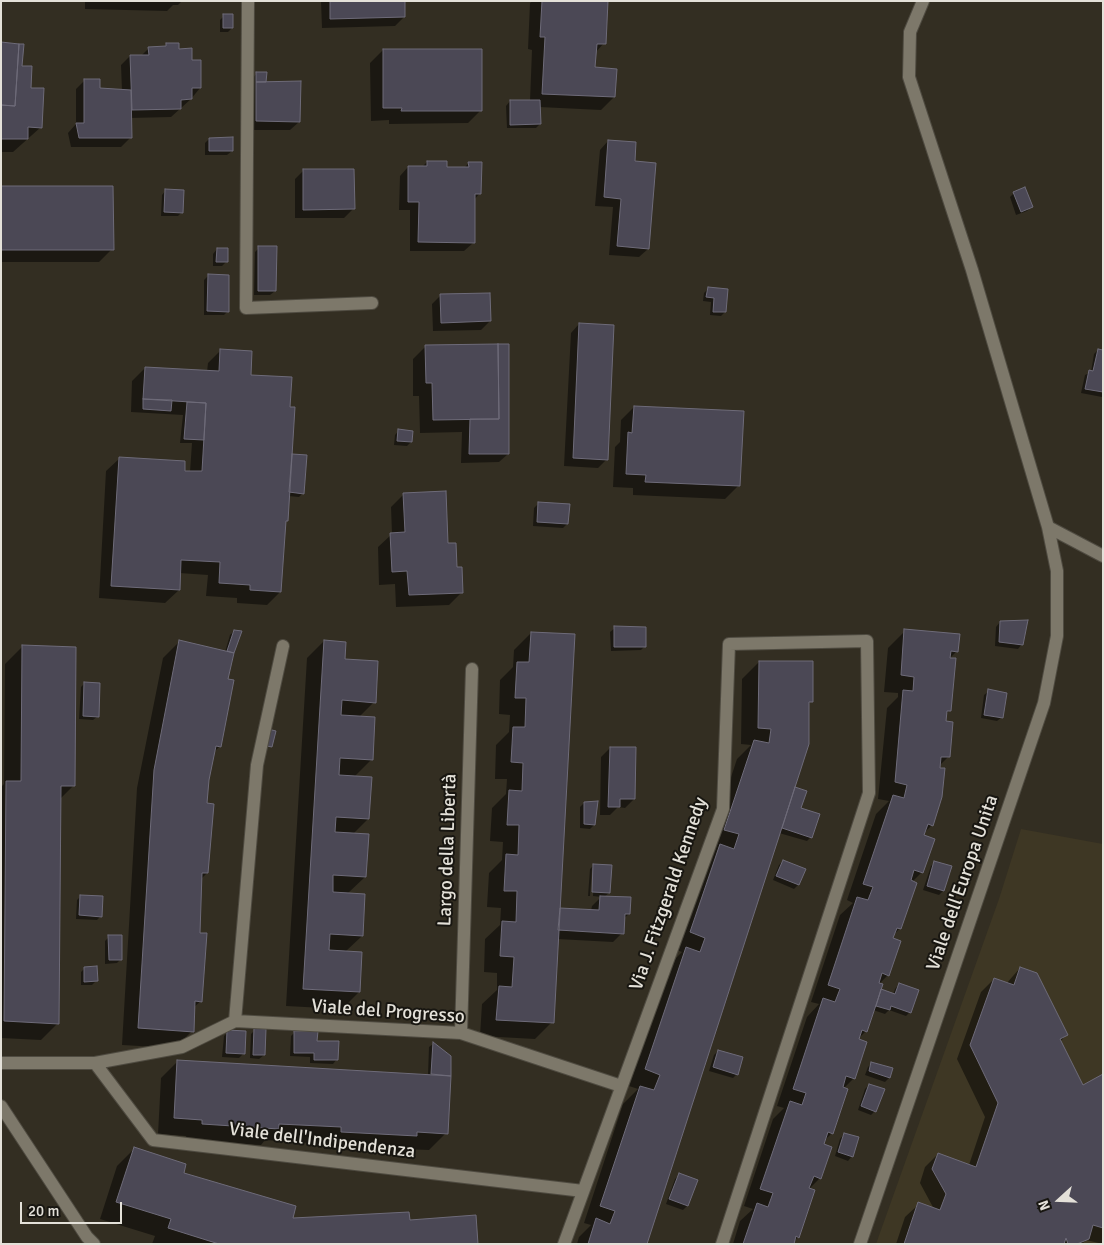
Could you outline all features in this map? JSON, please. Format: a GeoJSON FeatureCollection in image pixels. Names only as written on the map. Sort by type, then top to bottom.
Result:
{"type":"FeatureCollection","features":[{"type":"Feature","properties":{"kind":"street"},"geometry":{"type":"LineString","coordinates":[[248,1],[246,308],[372,303]]}},
{"type":"Feature","properties":{"kind":"street","name":"Viale dell'Europa Unita"},"geometry":{"type":"LineString","coordinates":[[860,1244],[1044,702],[1057,636],[1057,571],[1048,526],[972,270],[909,77],[910,32],[923,1]]}},
{"type":"Feature","properties":{"kind":"street"},"geometry":{"type":"LineString","coordinates":[[1048,526],[1103,556]]}},
{"type":"Feature","properties":{"kind":"street","name":"Via J. Fitzgerald Kennedy"},"geometry":{"type":"LineString","coordinates":[[564,1244],[723,809],[729,644],[867,641],[869,793],[722,1244]]}},
{"type":"Feature","properties":{"kind":"street"},"geometry":{"type":"LineString","coordinates":[[235,1021],[257,765],[282,646]]}},
{"type":"Feature","properties":{"kind":"street","name":"Largo della Libertà"},"geometry":{"type":"LineString","coordinates":[[461,1033],[472,669]]}},
{"type":"Feature","properties":{"kind":"street","name":"Viale del Progresso"},"geometry":{"type":"LineString","coordinates":[[1,1063],[94,1063],[182,1047],[235,1021],[461,1033],[621,1086]]}},
{"type":"Feature","properties":{"kind":"street","name":"Viale dell'Indipendenza"},"geometry":{"type":"LineString","coordinates":[[94,1063],[154,1140],[583,1191]]}},
{"type":"Feature","properties":{"kind":"street"},"geometry":{"type":"LineString","coordinates":[[1,1106],[87,1237],[94,1244]]}},
{"type":"Feature","properties":{"kind":"shaded area"},"geometry":{"type":"Polygon","coordinates":[[[1021,829],[1103,844],[1103,1244],[876,1244],[999,899],[1021,829]]]}},
{"type":"Feature","properties":{"kind":"building"},"geometry":{"type":"Polygon","coordinates":[[[330,1],[405,1],[405,17],[330,19],[330,1]]]}},
{"type":"Feature","properties":{"kind":"building"},"geometry":{"type":"Polygon","coordinates":[[[542,1],[608,1],[606,44],[597,44],[595,67],[617,69],[615,97],[542,94],[545,37],[540,37],[542,1]]]}},
{"type":"Feature","properties":{"kind":"building"},"geometry":{"type":"Polygon","coordinates":[[[223,14],[233,14],[233,28],[223,28],[223,14]]]}},
{"type":"Feature","properties":{"kind":"building"},"geometry":{"type":"Polygon","coordinates":[[[1,42],[19,44],[15,106],[1,105],[1,42]]]}},
{"type":"Feature","properties":{"kind":"building"},"geometry":{"type":"Polygon","coordinates":[[[166,43],[179,43],[179,49],[192,48],[192,60],[201,60],[201,88],[192,88],[192,99],[181,100],[181,109],[132,110],[130,55],[149,55],[148,47],[166,46],[166,43]]]}},
{"type":"Feature","properties":{"kind":"building"},"geometry":{"type":"Polygon","coordinates":[[[19,44],[24,44],[22,66],[32,66],[31,88],[44,88],[42,128],[28,127],[28,139],[1,139],[1,105],[15,106],[19,44]]]}},
{"type":"Feature","properties":{"kind":"building"},"geometry":{"type":"Polygon","coordinates":[[[383,49],[482,49],[482,111],[401,111],[402,108],[383,108],[383,49]]]}},
{"type":"Feature","properties":{"kind":"building"},"geometry":{"type":"Polygon","coordinates":[[[256,72],[267,72],[266,82],[256,82],[256,72]]]}},
{"type":"Feature","properties":{"kind":"building"},"geometry":{"type":"Polygon","coordinates":[[[84,79],[100,79],[100,88],[131,90],[132,138],[79,138],[76,123],[84,123],[84,79]]]}},
{"type":"Feature","properties":{"kind":"building"},"geometry":{"type":"Polygon","coordinates":[[[301,81],[300,122],[256,121],[256,82],[301,81]]]}},
{"type":"Feature","properties":{"kind":"building"},"geometry":{"type":"Polygon","coordinates":[[[510,100],[540,100],[541,124],[510,125],[510,100]]]}},
{"type":"Feature","properties":{"kind":"building"},"geometry":{"type":"Polygon","coordinates":[[[233,137],[233,151],[209,151],[209,138],[233,137]]]}},
{"type":"Feature","properties":{"kind":"building"},"geometry":{"type":"Polygon","coordinates":[[[608,140],[636,142],[635,161],[656,163],[649,249],[617,246],[621,199],[604,197],[608,140]]]}},
{"type":"Feature","properties":{"kind":"building"},"geometry":{"type":"Polygon","coordinates":[[[427,161],[447,161],[447,167],[469,167],[468,162],[482,162],[481,194],[475,194],[475,243],[418,242],[419,202],[408,202],[408,166],[427,166],[427,161]]]}},
{"type":"Feature","properties":{"kind":"building"},"geometry":{"type":"Polygon","coordinates":[[[303,169],[354,169],[355,209],[303,210],[303,169]]]}},
{"type":"Feature","properties":{"kind":"building"},"geometry":{"type":"Polygon","coordinates":[[[1,186],[113,186],[114,250],[1,250],[1,186]]]}},
{"type":"Feature","properties":{"kind":"building"},"geometry":{"type":"Polygon","coordinates":[[[1025,187],[1033,207],[1021,212],[1013,192],[1025,187]]]}},
{"type":"Feature","properties":{"kind":"building"},"geometry":{"type":"Polygon","coordinates":[[[165,189],[184,190],[183,213],[164,212],[165,189]]]}},
{"type":"Feature","properties":{"kind":"building"},"geometry":{"type":"Polygon","coordinates":[[[258,246],[277,246],[276,291],[258,291],[258,246]]]}},
{"type":"Feature","properties":{"kind":"building"},"geometry":{"type":"Polygon","coordinates":[[[217,248],[228,248],[228,262],[216,262],[217,248]]]}},
{"type":"Feature","properties":{"kind":"building"},"geometry":{"type":"Polygon","coordinates":[[[208,274],[229,275],[229,312],[207,311],[208,274]]]}},
{"type":"Feature","properties":{"kind":"building"},"geometry":{"type":"Polygon","coordinates":[[[708,287],[728,289],[726,312],[713,312],[714,298],[706,297],[708,287]]]}},
{"type":"Feature","properties":{"kind":"building"},"geometry":{"type":"Polygon","coordinates":[[[490,293],[491,321],[441,323],[440,294],[490,293]]]}},
{"type":"Feature","properties":{"kind":"building"},"geometry":{"type":"Polygon","coordinates":[[[579,323],[614,325],[608,460],[573,458],[579,323]]]}},
{"type":"Feature","properties":{"kind":"building"},"geometry":{"type":"Polygon","coordinates":[[[498,344],[499,419],[433,420],[432,383],[426,383],[425,345],[498,344]]]}},
{"type":"Feature","properties":{"kind":"building"},"geometry":{"type":"Polygon","coordinates":[[[498,344],[509,344],[509,454],[469,454],[470,419],[499,419],[498,344]]]}},
{"type":"Feature","properties":{"kind":"building"},"geometry":{"type":"Polygon","coordinates":[[[220,349],[252,351],[251,375],[292,377],[290,407],[295,407],[288,521],[286,521],[281,592],[250,590],[250,585],[219,583],[220,562],[181,560],[180,590],[111,586],[119,457],[185,461],[185,471],[202,471],[206,403],[143,399],[145,367],[219,371],[220,349]]]}},
{"type":"Feature","properties":{"kind":"building"},"geometry":{"type":"Polygon","coordinates":[[[1098,349],[1103,350],[1103,392],[1085,389],[1089,370],[1093,371],[1098,349]]]}},
{"type":"Feature","properties":{"kind":"building"},"geometry":{"type":"Polygon","coordinates":[[[143,399],[172,400],[171,411],[143,409],[143,399]]]}},
{"type":"Feature","properties":{"kind":"building"},"geometry":{"type":"Polygon","coordinates":[[[187,402],[206,403],[204,440],[184,439],[187,402]]]}},
{"type":"Feature","properties":{"kind":"building"},"geometry":{"type":"Polygon","coordinates":[[[634,406],[744,411],[740,486],[645,482],[646,475],[626,474],[628,432],[632,433],[634,406]]]}},
{"type":"Feature","properties":{"kind":"building"},"geometry":{"type":"Polygon","coordinates":[[[398,429],[413,431],[412,442],[397,441],[398,429]]]}},
{"type":"Feature","properties":{"kind":"building"},"geometry":{"type":"Polygon","coordinates":[[[292,454],[307,455],[304,494],[289,492],[292,454]]]}},
{"type":"Feature","properties":{"kind":"building"},"geometry":{"type":"Polygon","coordinates":[[[446,491],[448,543],[456,543],[457,567],[462,567],[463,593],[409,595],[407,571],[392,572],[390,533],[405,532],[403,493],[446,491]]]}},
{"type":"Feature","properties":{"kind":"building"},"geometry":{"type":"Polygon","coordinates":[[[538,502],[570,504],[568,524],[537,522],[538,502]]]}},
{"type":"Feature","properties":{"kind":"building"},"geometry":{"type":"Polygon","coordinates":[[[1028,620],[1023,645],[999,642],[1000,621],[1028,620]]]}},
{"type":"Feature","properties":{"kind":"building"},"geometry":{"type":"Polygon","coordinates":[[[614,626],[646,627],[646,647],[614,647],[614,626]]]}},
{"type":"Feature","properties":{"kind":"building"},"geometry":{"type":"Polygon","coordinates":[[[904,629],[960,634],[958,652],[951,651],[950,658],[956,658],[951,711],[947,711],[946,721],[953,722],[950,757],[941,757],[940,768],[945,768],[942,797],[933,826],[928,824],[924,835],[935,839],[923,873],[914,870],[911,880],[917,883],[901,929],[897,928],[893,938],[901,941],[889,976],[882,973],[879,983],[883,984],[867,1032],[862,1030],[859,1039],[867,1042],[855,1079],[846,1076],[843,1087],[848,1089],[833,1134],[828,1132],[824,1144],[832,1147],[821,1179],[814,1176],[809,1188],[815,1190],[799,1238],[796,1236],[794,1244],[743,1244],[757,1203],[768,1207],[773,1193],[760,1189],[790,1101],[802,1105],[806,1093],[793,1089],[823,998],[835,1002],[840,989],[828,985],[857,897],[868,900],[873,887],[863,884],[893,795],[904,798],[907,785],[895,782],[903,690],[913,691],[914,677],[901,675],[904,629]]]}},
{"type":"Feature","properties":{"kind":"building"},"geometry":{"type":"Polygon","coordinates":[[[234,630],[242,631],[234,653],[227,651],[234,630]]]}},
{"type":"Feature","properties":{"kind":"building"},"geometry":{"type":"Polygon","coordinates":[[[531,632],[575,634],[554,1023],[496,1020],[499,986],[512,987],[514,957],[500,956],[502,921],[516,922],[517,891],[504,891],[506,854],[518,855],[519,825],[507,825],[509,790],[522,791],[523,763],[511,762],[513,727],[525,727],[526,698],[515,698],[517,662],[529,662],[531,632]]]}},
{"type":"Feature","properties":{"kind":"building"},"geometry":{"type":"Polygon","coordinates":[[[179,640],[234,653],[228,679],[234,680],[221,747],[216,746],[209,780],[207,803],[214,804],[208,873],[202,873],[200,933],[207,933],[202,1002],[195,1001],[194,1032],[138,1028],[154,770],[179,640]]]}},
{"type":"Feature","properties":{"kind":"building"},"geometry":{"type":"Polygon","coordinates":[[[324,640],[346,642],[345,659],[378,661],[376,703],[342,700],[341,715],[375,717],[373,760],[340,758],[339,775],[372,777],[369,819],[336,817],[335,832],[369,834],[366,877],[333,875],[333,892],[365,894],[363,936],[330,934],[329,950],[362,952],[360,992],[303,989],[324,640]]]}},
{"type":"Feature","properties":{"kind":"building"},"geometry":{"type":"Polygon","coordinates":[[[22,645],[76,647],[75,786],[61,786],[59,1024],[4,1021],[6,781],[21,781],[22,645]]]}},
{"type":"Feature","properties":{"kind":"building"},"geometry":{"type":"Polygon","coordinates":[[[759,661],[813,661],[813,702],[809,702],[809,744],[647,1244],[588,1244],[596,1218],[610,1224],[615,1211],[600,1206],[640,1086],[654,1090],[660,1075],[645,1069],[686,947],[700,952],[705,938],[690,932],[720,844],[734,849],[739,834],[724,830],[754,740],[769,743],[771,729],[758,728],[759,661]]]}},
{"type":"Feature","properties":{"kind":"building"},"geometry":{"type":"Polygon","coordinates":[[[84,682],[100,683],[99,717],[83,716],[84,682]]]}},
{"type":"Feature","properties":{"kind":"building"},"geometry":{"type":"Polygon","coordinates":[[[988,689],[1007,693],[1003,718],[984,715],[988,689]]]}},
{"type":"Feature","properties":{"kind":"building"},"geometry":{"type":"Polygon","coordinates":[[[264,728],[276,731],[272,747],[261,745],[264,728]]]}},
{"type":"Feature","properties":{"kind":"building"},"geometry":{"type":"Polygon","coordinates":[[[610,747],[636,747],[635,799],[620,799],[620,807],[608,807],[610,747]]]}},
{"type":"Feature","properties":{"kind":"building"},"geometry":{"type":"Polygon","coordinates":[[[795,787],[807,791],[801,808],[820,814],[812,838],[782,828],[795,787]]]}},
{"type":"Feature","properties":{"kind":"building"},"geometry":{"type":"Polygon","coordinates":[[[598,801],[595,825],[584,824],[584,802],[598,801]]]}},
{"type":"Feature","properties":{"kind":"building"},"geometry":{"type":"Polygon","coordinates":[[[783,860],[806,869],[799,885],[776,876],[783,860]]]}},
{"type":"Feature","properties":{"kind":"building"},"geometry":{"type":"Polygon","coordinates":[[[934,861],[952,866],[944,891],[927,886],[934,861]]]}},
{"type":"Feature","properties":{"kind":"building"},"geometry":{"type":"Polygon","coordinates":[[[593,864],[612,865],[610,893],[592,892],[593,864]]]}},
{"type":"Feature","properties":{"kind":"building"},"geometry":{"type":"Polygon","coordinates":[[[80,895],[103,896],[102,917],[79,915],[80,895]]]}},
{"type":"Feature","properties":{"kind":"building"},"geometry":{"type":"Polygon","coordinates":[[[600,896],[631,897],[630,914],[625,914],[624,934],[558,930],[560,908],[599,910],[600,896]]]}},
{"type":"Feature","properties":{"kind":"building"},"geometry":{"type":"Polygon","coordinates":[[[108,935],[122,935],[122,960],[109,960],[108,935]]]}},
{"type":"Feature","properties":{"kind":"building"},"geometry":{"type":"Polygon","coordinates":[[[97,966],[98,981],[84,982],[84,967],[97,966]]]}},
{"type":"Feature","properties":{"kind":"building"},"geometry":{"type":"Polygon","coordinates":[[[1020,967],[1037,973],[1068,1035],[1060,1039],[1083,1085],[1103,1074],[1103,1228],[1093,1225],[1089,1239],[1077,1244],[1068,1244],[1066,1238],[1064,1244],[904,1244],[918,1202],[940,1210],[946,1194],[932,1169],[938,1153],[976,1167],[998,1103],[970,1045],[994,978],[1014,985],[1020,967]]]}},
{"type":"Feature","properties":{"kind":"building"},"geometry":{"type":"Polygon","coordinates":[[[899,983],[919,990],[911,1013],[891,1006],[890,1010],[876,1006],[881,989],[895,994],[899,983]]]}},
{"type":"Feature","properties":{"kind":"building"},"geometry":{"type":"Polygon","coordinates":[[[254,1028],[266,1029],[265,1055],[253,1055],[254,1028]]]}},
{"type":"Feature","properties":{"kind":"building"},"geometry":{"type":"Polygon","coordinates":[[[227,1030],[246,1031],[245,1054],[226,1053],[227,1030]]]}},
{"type":"Feature","properties":{"kind":"building"},"geometry":{"type":"Polygon","coordinates":[[[294,1031],[318,1031],[317,1041],[339,1041],[338,1060],[314,1060],[314,1053],[294,1053],[294,1031]]]}},
{"type":"Feature","properties":{"kind":"building"},"geometry":{"type":"Polygon","coordinates":[[[433,1042],[451,1056],[451,1076],[431,1074],[433,1042]]]}},
{"type":"Feature","properties":{"kind":"building"},"geometry":{"type":"Polygon","coordinates":[[[718,1050],[743,1057],[738,1075],[713,1067],[718,1050]]]}},
{"type":"Feature","properties":{"kind":"building"},"geometry":{"type":"Polygon","coordinates":[[[177,1060],[451,1076],[448,1134],[417,1132],[417,1136],[341,1132],[341,1127],[279,1124],[279,1129],[202,1124],[202,1120],[174,1118],[177,1060]]]}},
{"type":"Feature","properties":{"kind":"building"},"geometry":{"type":"Polygon","coordinates":[[[871,1062],[893,1068],[890,1078],[869,1071],[871,1062]]]}},
{"type":"Feature","properties":{"kind":"building"},"geometry":{"type":"Polygon","coordinates":[[[869,1084],[885,1089],[876,1112],[861,1106],[869,1084]]]}},
{"type":"Feature","properties":{"kind":"building"},"geometry":{"type":"Polygon","coordinates":[[[844,1133],[859,1137],[853,1157],[838,1152],[844,1133]]]}},
{"type":"Feature","properties":{"kind":"building"},"geometry":{"type":"Polygon","coordinates":[[[134,1147],[186,1164],[184,1173],[296,1206],[293,1218],[409,1212],[410,1220],[476,1215],[478,1244],[219,1244],[168,1228],[171,1219],[116,1202],[134,1147]]]}},
{"type":"Feature","properties":{"kind":"building"},"geometry":{"type":"Polygon","coordinates":[[[679,1173],[698,1180],[688,1206],[669,1199],[679,1173]]]}}]}
